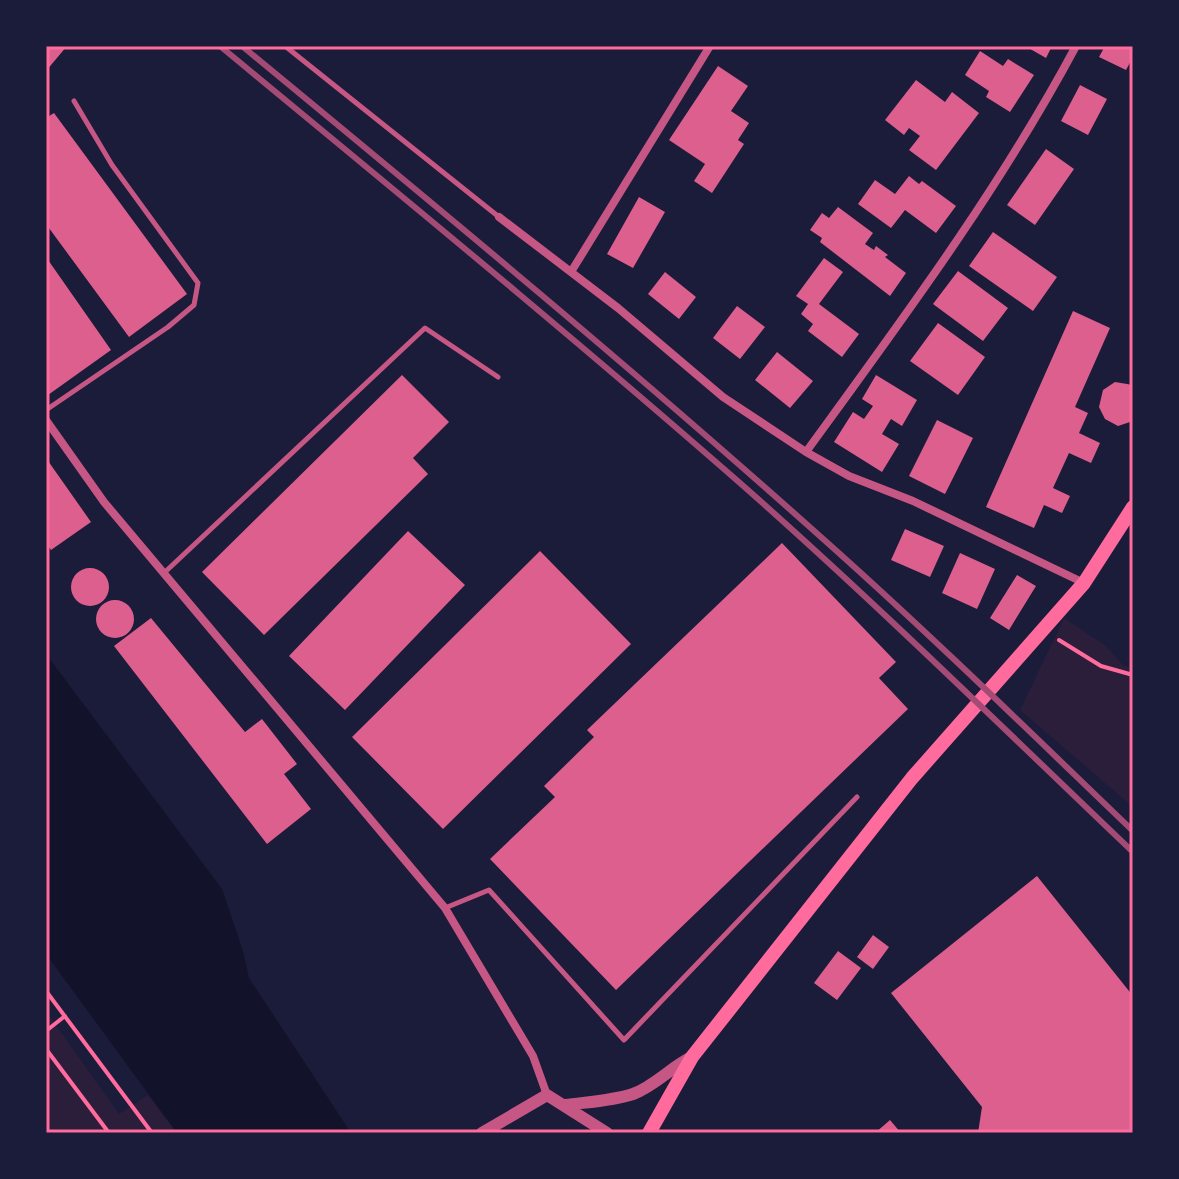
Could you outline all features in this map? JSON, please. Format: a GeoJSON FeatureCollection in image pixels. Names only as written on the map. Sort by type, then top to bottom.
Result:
{"type":"FeatureCollection","features":[{"type":"Feature","properties":{"kind":"main road"},"geometry":{"type":"LineString","coordinates":[[649,1133],[692,1057],[912,778],[1084,583],[1133,507]]}},
{"type":"Feature","properties":{"kind":"street"},"geometry":{"type":"LineString","coordinates":[[571,272],[710,46]]}},
{"type":"Feature","properties":{"kind":"street"},"geometry":{"type":"LineString","coordinates":[[806,452],[942,264],[1041,112],[1076,46]]}},
{"type":"Feature","properties":{"kind":"street"},"geometry":{"type":"LineString","coordinates":[[499,217],[618,308],[723,397],[806,452],[849,476],[913,501],[1084,583]]}},
{"type":"Feature","properties":{"kind":"street"},"geometry":{"type":"LineString","coordinates":[[46,420],[104,502],[445,908],[533,1056],[547,1095],[607,1133]]}},
{"type":"Feature","properties":{"kind":"street"},"geometry":{"type":"LineString","coordinates":[[565,1105],[634,1094],[692,1057]]}},
{"type":"Feature","properties":{"kind":"street"},"geometry":{"type":"LineString","coordinates":[[482,1133],[547,1095]]}},
{"type":"Feature","properties":{"kind":"lane"},"geometry":{"type":"LineString","coordinates":[[285,46],[499,217]]}},
{"type":"Feature","properties":{"kind":"lane"},"geometry":{"type":"LineString","coordinates":[[46,410],[194,305],[198,283],[112,165],[74,101]]}},
{"type":"Feature","properties":{"kind":"lane"},"geometry":{"type":"LineString","coordinates":[[163,574],[425,328],[498,377]]}},
{"type":"Feature","properties":{"kind":"lane"},"geometry":{"type":"LineString","coordinates":[[445,908],[489,890],[624,1040],[857,797]]}},
{"type":"Feature","properties":{"kind":"path"},"geometry":{"type":"LineString","coordinates":[[1046,627],[1065,645],[1101,666],[1133,675]]}},
{"type":"Feature","properties":{"kind":"path"},"geometry":{"type":"LineString","coordinates":[[46,991],[152,1133]]}},
{"type":"Feature","properties":{"kind":"path"},"geometry":{"type":"LineString","coordinates":[[46,1031],[65,1016]]}},
{"type":"Feature","properties":{"kind":"path"},"geometry":{"type":"LineString","coordinates":[[46,1049],[109,1133]]}},
{"type":"Feature","properties":{"kind":"shaded area"},"geometry":{"type":"Polygon","coordinates":[[[1064,618],[1106,646],[1123,665],[1133,668],[1133,807],[1020,710],[1064,618]]]}},
{"type":"Feature","properties":{"kind":"shaded area"},"geometry":{"type":"Polygon","coordinates":[[[46,654],[222,889],[249,978],[351,1133],[177,1133],[46,954],[46,654]]]}},
{"type":"Feature","properties":{"kind":"shaded area"},"geometry":{"type":"Polygon","coordinates":[[[46,1011],[119,1114],[148,1095],[177,1133],[46,1133],[46,1011]]]}},
{"type":"Feature","properties":{"kind":"building"},"geometry":{"type":"Polygon","coordinates":[[[46,46],[67,46],[46,71],[46,46]]]}},
{"type":"Feature","properties":{"kind":"building"},"geometry":{"type":"Polygon","coordinates":[[[1025,46],[1052,46],[1046,58],[1025,46]]]}},
{"type":"Feature","properties":{"kind":"building"},"geometry":{"type":"Polygon","coordinates":[[[1105,46],[1133,46],[1133,57],[1126,70],[1099,57],[1105,46]]]}},
{"type":"Feature","properties":{"kind":"building"},"geometry":{"type":"Polygon","coordinates":[[[980,51],[1003,66],[1008,59],[1034,75],[1010,112],[986,97],[989,91],[965,75],[980,51]]]}},
{"type":"Feature","properties":{"kind":"building"},"geometry":{"type":"Polygon","coordinates":[[[718,66],[748,86],[731,111],[749,123],[738,140],[744,144],[712,193],[694,181],[705,164],[669,140],[718,66]]]}},
{"type":"Feature","properties":{"kind":"building"},"geometry":{"type":"Polygon","coordinates":[[[916,80],[945,102],[952,92],[979,113],[936,170],[909,150],[920,136],[909,128],[904,135],[885,120],[916,80]]]}},
{"type":"Feature","properties":{"kind":"building"},"geometry":{"type":"Polygon","coordinates":[[[1080,85],[1107,99],[1088,135],[1061,121],[1080,85]]]}},
{"type":"Feature","properties":{"kind":"building"},"geometry":{"type":"Polygon","coordinates":[[[54,113],[187,294],[129,337],[46,224],[46,118],[54,113]]]}},
{"type":"Feature","properties":{"kind":"building"},"geometry":{"type":"Polygon","coordinates":[[[1046,149],[1074,169],[1035,225],[1007,205],[1046,149]]]}},
{"type":"Feature","properties":{"kind":"building"},"geometry":{"type":"Polygon","coordinates":[[[909,176],[919,184],[922,181],[956,206],[936,233],[905,210],[891,228],[858,204],[875,180],[895,194],[909,176]]]}},
{"type":"Feature","properties":{"kind":"building"},"geometry":{"type":"Polygon","coordinates":[[[639,197],[665,212],[633,268],[607,254],[639,197]]]}},
{"type":"Feature","properties":{"kind":"building"},"geometry":{"type":"Polygon","coordinates":[[[838,207],[873,233],[865,244],[874,250],[876,246],[906,273],[890,296],[820,242],[822,238],[810,230],[822,213],[829,218],[838,207]]]}},
{"type":"Feature","properties":{"kind":"building"},"geometry":{"type":"Polygon","coordinates":[[[993,232],[1057,277],[1033,311],[969,266],[993,232]]]}},
{"type":"Feature","properties":{"kind":"building"},"geometry":{"type":"Polygon","coordinates":[[[46,257],[111,350],[48,395],[46,393],[46,257]]]}},
{"type":"Feature","properties":{"kind":"building"},"geometry":{"type":"Polygon","coordinates":[[[824,258],[843,272],[819,304],[859,334],[842,357],[808,331],[813,324],[801,314],[808,304],[796,296],[824,258]]]}},
{"type":"Feature","properties":{"kind":"building"},"geometry":{"type":"Polygon","coordinates":[[[958,271],[1008,308],[983,341],[933,304],[958,271]]]}},
{"type":"Feature","properties":{"kind":"building"},"geometry":{"type":"Polygon","coordinates":[[[665,272],[696,297],[679,319],[648,294],[665,272]]]}},
{"type":"Feature","properties":{"kind":"building"},"geometry":{"type":"Polygon","coordinates":[[[737,306],[765,327],[740,359],[713,338],[737,306]]]}},
{"type":"Feature","properties":{"kind":"building"},"geometry":{"type":"Polygon","coordinates":[[[1073,311],[1110,328],[1075,407],[1088,413],[1079,433],[1100,443],[1091,463],[1069,453],[1053,488],[1070,496],[1062,513],[1044,505],[1034,528],[986,507],[1073,311]]]}},
{"type":"Feature","properties":{"kind":"building"},"geometry":{"type":"Polygon","coordinates":[[[938,323],[985,357],[958,395],[910,361],[938,323]]]}},
{"type":"Feature","properties":{"kind":"building"},"geometry":{"type":"Polygon","coordinates":[[[777,352],[813,381],[790,408],[755,380],[777,352]]]}},
{"type":"Feature","properties":{"kind":"building"},"geometry":{"type":"Polygon","coordinates":[[[402,375],[449,422],[413,458],[428,474],[264,635],[202,572],[402,375]]]}},
{"type":"Feature","properties":{"kind":"building"},"geometry":{"type":"Polygon","coordinates":[[[876,375],[917,400],[902,426],[891,419],[882,434],[899,444],[882,472],[834,442],[853,412],[864,419],[873,406],[862,399],[876,375]]]}},
{"type":"Feature","properties":{"kind":"building"},"geometry":{"type":"Polygon","coordinates":[[[1115,382],[1133,385],[1133,421],[1118,426],[1105,419],[1099,407],[1103,390],[1115,382]]]}},
{"type":"Feature","properties":{"kind":"building"},"geometry":{"type":"Polygon","coordinates":[[[937,420],[973,438],[945,494],[909,476],[937,420]]]}},
{"type":"Feature","properties":{"kind":"building"},"geometry":{"type":"Polygon","coordinates":[[[46,458],[91,522],[51,550],[46,543],[46,458]]]}},
{"type":"Feature","properties":{"kind":"building"},"geometry":{"type":"Polygon","coordinates":[[[905,529],[944,546],[930,577],[891,560],[905,529]]]}},
{"type":"Feature","properties":{"kind":"building"},"geometry":{"type":"Polygon","coordinates":[[[408,531],[465,585],[345,710],[289,656],[408,531]]]}},
{"type":"Feature","properties":{"kind":"building"},"geometry":{"type":"Polygon","coordinates":[[[782,543],[896,662],[879,678],[908,709],[616,990],[490,859],[555,797],[544,786],[594,737],[587,730],[782,543]]]}},
{"type":"Feature","properties":{"kind":"building"},"geometry":{"type":"Polygon","coordinates":[[[540,551],[631,644],[443,829],[352,737],[540,551]]]}},
{"type":"Feature","properties":{"kind":"building"},"geometry":{"type":"Polygon","coordinates":[[[960,553],[995,569],[977,609],[942,593],[960,553]]]}},
{"type":"Feature","properties":{"kind":"building"},"geometry":{"type":"Polygon","coordinates":[[[90,568],[103,574],[109,587],[103,600],[90,606],[77,600],[71,587],[77,574],[90,568]]]}},
{"type":"Feature","properties":{"kind":"building"},"geometry":{"type":"Polygon","coordinates":[[[1017,575],[1036,586],[1009,630],[990,618],[1017,575]]]}},
{"type":"Feature","properties":{"kind":"building"},"geometry":{"type":"Polygon","coordinates":[[[115,600],[128,606],[134,619],[128,632],[115,638],[102,632],[96,619],[102,606],[115,600]]]}},
{"type":"Feature","properties":{"kind":"building"},"geometry":{"type":"Polygon","coordinates":[[[151,618],[245,732],[262,719],[297,764],[284,774],[311,809],[267,844],[114,646],[151,618]]]}},
{"type":"Feature","properties":{"kind":"building"},"geometry":{"type":"Polygon","coordinates":[[[1037,876],[1133,996],[1133,1133],[978,1133],[982,1107],[891,993],[1037,876]]]}},
{"type":"Feature","properties":{"kind":"building"},"geometry":{"type":"Polygon","coordinates":[[[873,935],[889,947],[873,969],[857,957],[873,935]]]}},
{"type":"Feature","properties":{"kind":"building"},"geometry":{"type":"Polygon","coordinates":[[[838,951],[861,968],[837,1000],[814,983],[838,951]]]}},
{"type":"Feature","properties":{"kind":"building"},"geometry":{"type":"Polygon","coordinates":[[[890,1120],[901,1133],[875,1133],[890,1120]]]}},
{"type":"Feature","properties":{"kind":"railway"},"geometry":{"type":"LineString","coordinates":[[220,46],[547,317],[740,483],[889,619],[1133,852]]}},
{"type":"Feature","properties":{"kind":"railway"},"geometry":{"type":"LineString","coordinates":[[242,46],[539,293],[759,482],[908,616],[1133,831]]}}]}
